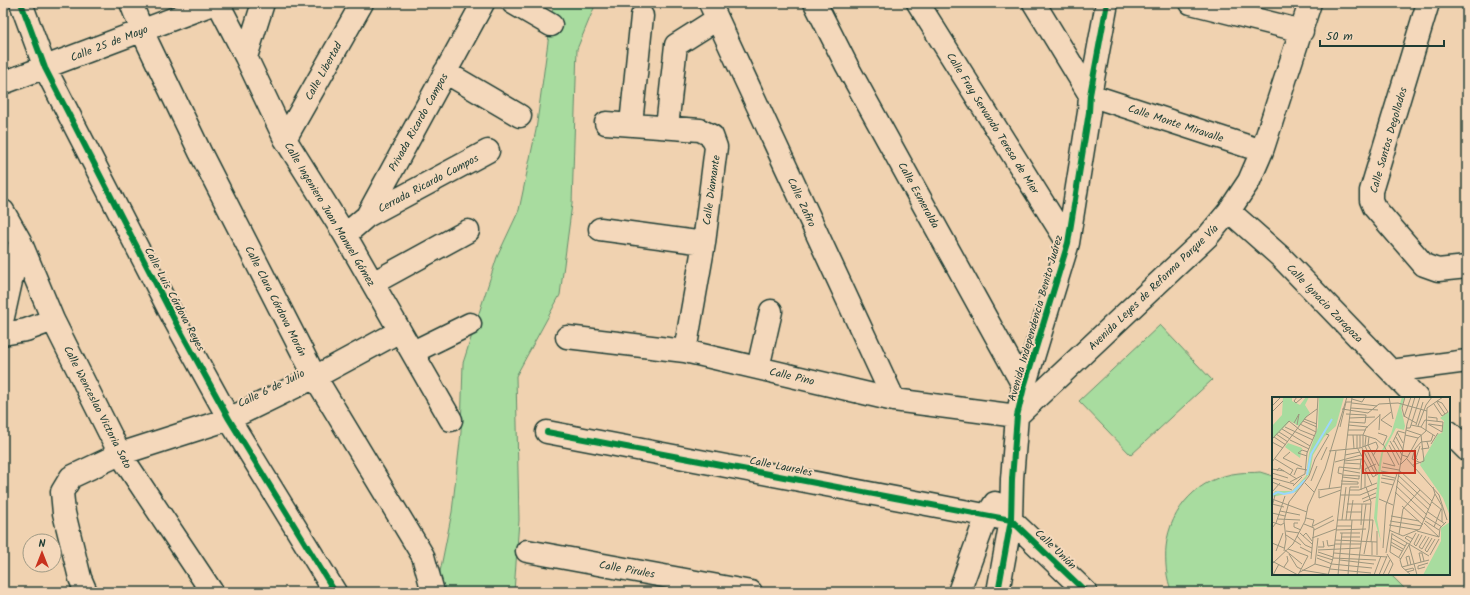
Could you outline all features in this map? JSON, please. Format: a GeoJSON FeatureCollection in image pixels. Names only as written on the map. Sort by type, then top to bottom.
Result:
{"type":"FeatureCollection","features":[{"type":"Feature","properties":{"kind":"street","name":"Calle Luis Córdova Reyes"},"geometry":{"type":"LineString","coordinates":[[22,3],[45,68],[174,319],[228,419],[335,592]]}},
{"type":"Feature","properties":{"kind":"street","name":"Calle Clara Córdova Morán"},"geometry":{"type":"LineString","coordinates":[[131,3],[142,31],[200,152],[315,377],[423,556],[433,592]]}},
{"type":"Feature","properties":{"kind":"street","name":"Calle 25 de Mayo"},"geometry":{"type":"LineString","coordinates":[[3,84],[217,3]]}},
{"type":"Feature","properties":{"kind":"street","name":"Calle Ingeniero Juan Manuel Gómez"},"geometry":{"type":"LineString","coordinates":[[217,3],[246,57],[285,139],[345,235],[451,420]]}},
{"type":"Feature","properties":{"kind":"street"},"geometry":{"type":"LineString","coordinates":[[246,57],[263,3]]}},
{"type":"Feature","properties":{"kind":"street","name":"Calle Libertad"},"geometry":{"type":"LineString","coordinates":[[285,139],[362,3]]}},
{"type":"Feature","properties":{"kind":"street","name":"Privada Ricardo Campos"},"geometry":{"type":"LineString","coordinates":[[345,235],[367,216],[483,3]]}},
{"type":"Feature","properties":{"kind":"street"},"geometry":{"type":"LineString","coordinates":[[513,3],[551,24]]}},
{"type":"Feature","properties":{"kind":"street","name":"Calle Esmeralda"},"geometry":{"type":"LineString","coordinates":[[815,3],[847,66],[1024,387]]}},
{"type":"Feature","properties":{"kind":"street","name":"Calle Fray Servando Teresa de Mier"},"geometry":{"type":"LineString","coordinates":[[918,3],[1068,243]]}},
{"type":"Feature","properties":{"kind":"street"},"geometry":{"type":"LineString","coordinates":[[1034,3],[1090,95]]}},
{"type":"Feature","properties":{"kind":"street","name":"Avenida Independencia Benito Juárez"},"geometry":{"type":"LineString","coordinates":[[998,592],[1011,520],[1012,480],[1017,416],[1024,387],[1068,243],[1089,112],[1090,95],[1106,3]]}},
{"type":"Feature","properties":{"kind":"street"},"geometry":{"type":"LineString","coordinates":[[1191,3],[1302,31]]}},
{"type":"Feature","properties":{"kind":"street","name":"Avenida Leyes de Reforma Parque Vía"},"geometry":{"type":"LineString","coordinates":[[1017,416],[1208,236],[1229,211],[1249,181],[1262,151],[1310,3]]}},
{"type":"Feature","properties":{"kind":"street","name":"Calle Santos Degollados"},"geometry":{"type":"LineString","coordinates":[[1428,3],[1371,191],[1371,200],[1374,207],[1424,265],[1438,270],[1467,267]]}},
{"type":"Feature","properties":{"kind":"street"},"geometry":{"type":"LineString","coordinates":[[667,128],[676,45],[713,11]]}},
{"type":"Feature","properties":{"kind":"street","name":"Calle Zafiro"},"geometry":{"type":"LineString","coordinates":[[713,11],[894,400]]}},
{"type":"Feature","properties":{"kind":"street"},"geometry":{"type":"LineString","coordinates":[[631,124],[642,16]]}},
{"type":"Feature","properties":{"kind":"street"},"geometry":{"type":"LineString","coordinates":[[445,72],[520,116]]}},
{"type":"Feature","properties":{"kind":"street","name":"Calle Monte Miravalle"},"geometry":{"type":"LineString","coordinates":[[1090,95],[1262,151]]}},
{"type":"Feature","properties":{"kind":"street","name":"Calle Diamante"},"geometry":{"type":"LineString","coordinates":[[606,122],[700,130],[712,136],[716,147],[704,243],[685,351]]}},
{"type":"Feature","properties":{"kind":"street","name":"Cerrada Ricardo Campos"},"geometry":{"type":"LineString","coordinates":[[367,216],[488,151]]}},
{"type":"Feature","properties":{"kind":"street","name":"Calle Wenceslao Victoria Soto"},"geometry":{"type":"LineString","coordinates":[[3,211],[20,241],[53,320],[120,454],[212,592]]}},
{"type":"Feature","properties":{"kind":"street","name":"Calle Ignacio Zaragoza"},"geometry":{"type":"LineString","coordinates":[[1229,211],[1282,258],[1416,397]]}},
{"type":"Feature","properties":{"kind":"street"},"geometry":{"type":"LineString","coordinates":[[600,229],[704,243]]}},
{"type":"Feature","properties":{"kind":"street"},"geometry":{"type":"LineString","coordinates":[[373,283],[468,232]]}},
{"type":"Feature","properties":{"kind":"street"},"geometry":{"type":"LineString","coordinates":[[3,317],[20,241]]}},
{"type":"Feature","properties":{"kind":"street"},"geometry":{"type":"LineString","coordinates":[[758,368],[771,311]]}},
{"type":"Feature","properties":{"kind":"street"},"geometry":{"type":"LineString","coordinates":[[3,334],[26,330],[53,320]]}},
{"type":"Feature","properties":{"kind":"street"},"geometry":{"type":"LineString","coordinates":[[412,352],[470,324]]}},
{"type":"Feature","properties":{"kind":"street","name":"Calle 6 de Julio"},"geometry":{"type":"LineString","coordinates":[[82,587],[64,513],[62,492],[71,477],[120,454],[228,419],[315,377],[400,331]]}},
{"type":"Feature","properties":{"kind":"street","name":"Calle Pino"},"geometry":{"type":"LineString","coordinates":[[567,337],[685,351],[894,400],[1017,416]]}},
{"type":"Feature","properties":{"kind":"street"},"geometry":{"type":"LineString","coordinates":[[1391,371],[1467,361]]}},
{"type":"Feature","properties":{"kind":"street","name":"Calle Laureles"},"geometry":{"type":"LineString","coordinates":[[547,432],[1011,520]]}},
{"type":"Feature","properties":{"kind":"street"},"geometry":{"type":"LineString","coordinates":[[1450,433],[1467,450]]}},
{"type":"Feature","properties":{"kind":"street"},"geometry":{"type":"LineString","coordinates":[[959,592],[987,515],[1012,480]]}},
{"type":"Feature","properties":{"kind":"street","name":"Calle Unión"},"geometry":{"type":"LineString","coordinates":[[1011,520],[1086,592]]}},
{"type":"Feature","properties":{"kind":"street","name":"Calle Pirules"},"geometry":{"type":"LineString","coordinates":[[527,551],[751,592]]}},
{"type":"Feature","properties":{"kind":"green space"},"geometry":{"type":"Polygon","coordinates":[[[552,3],[596,3],[577,49],[572,204],[560,295],[516,376],[519,520],[514,592],[436,592],[452,512],[461,432],[463,363],[497,257],[519,210],[536,130],[553,5],[552,3]]]}},
{"type":"Feature","properties":{"kind":"green space"},"geometry":{"type":"Polygon","coordinates":[[[1160,325],[1212,380],[1131,455],[1079,401],[1160,325]]]}},
{"type":"Feature","properties":{"kind":"green space"},"geometry":{"type":"Polygon","coordinates":[[[1260,472],[1272,476],[1272,575],[1391,575],[1408,592],[1172,592],[1166,570],[1166,547],[1173,520],[1180,508],[1199,488],[1211,481],[1239,473],[1260,472]]]}},
{"type":"Feature","properties":{"kind":"cycle path"},"geometry":{"type":"LineString","coordinates":[[21,3],[45,68],[174,319],[229,419],[335,592]]}},
{"type":"Feature","properties":{"kind":"cycle path"},"geometry":{"type":"LineString","coordinates":[[998,592],[1011,520],[1012,479],[1017,416],[1024,387],[1068,243],[1089,112],[1090,95],[1107,3]]}},
{"type":"Feature","properties":{"kind":"cycle path"},"geometry":{"type":"LineString","coordinates":[[547,432],[1011,520],[1086,592]]}}]}
